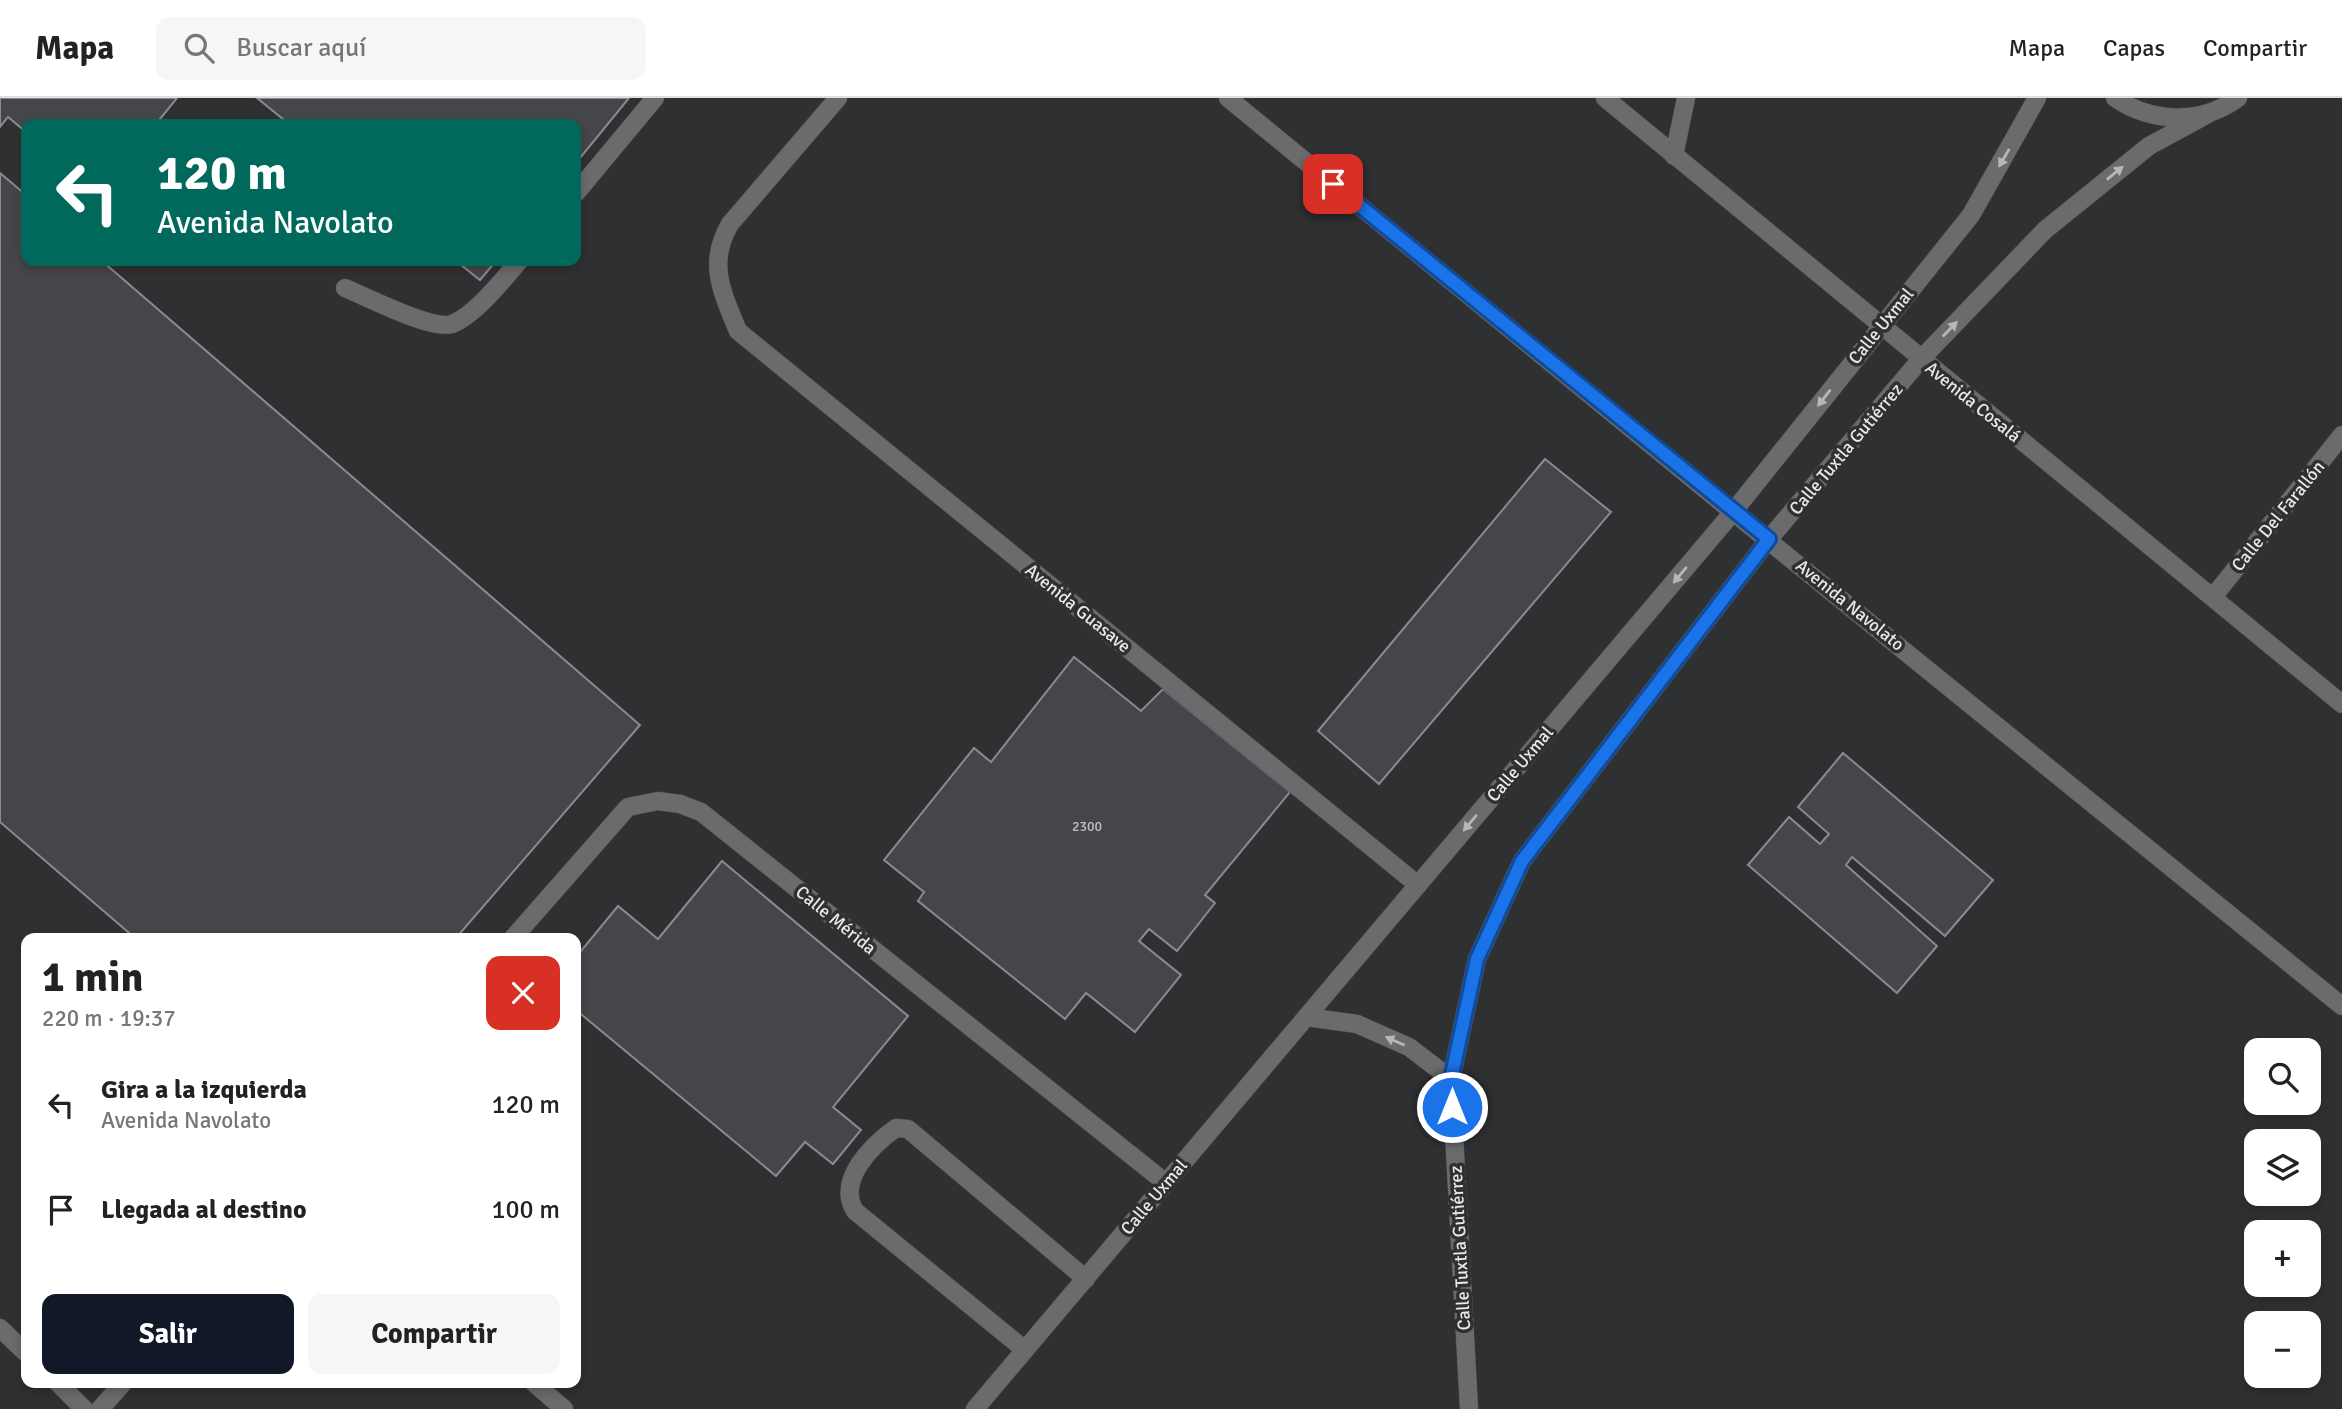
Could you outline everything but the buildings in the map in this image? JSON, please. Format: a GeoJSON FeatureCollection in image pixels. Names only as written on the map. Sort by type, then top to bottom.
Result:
{"type":"FeatureCollection","features":[{"type":"Feature","properties":{"kind":"street"},"geometry":{"type":"LineString","coordinates":[[581,187],[655,98]]}},
{"type":"Feature","properties":{"kind":"street","name":"Avenida Guasave"},"geometry":{"type":"LineString","coordinates":[[838,98],[730,224],[720,240],[717,260],[724,296],[738,331],[1418,885]]}},
{"type":"Feature","properties":{"kind":"street","name":"Avenida Navolato"},"geometry":{"type":"LineString","coordinates":[[1228,98],[2342,1006]]}},
{"type":"Feature","properties":{"kind":"street","name":"Avenida Cosalá"},"geometry":{"type":"LineString","coordinates":[[1605,98],[2342,704]]}},
{"type":"Feature","properties":{"kind":"street"},"geometry":{"type":"LineString","coordinates":[[1674,156],[1686,98]]}},
{"type":"Feature","properties":{"kind":"street","name":"Calle Uxmal"},"geometry":{"type":"LineString","coordinates":[[975,1409],[1733,512],[1971,215],[2037,98]]}},
{"type":"Feature","properties":{"kind":"street"},"geometry":{"type":"LineString","coordinates":[[2115,98],[2132,110],[2170,118],[2208,114]]}},
{"type":"Feature","properties":{"kind":"street","name":"Calle Tuxtla Gutiérrez"},"geometry":{"type":"LineString","coordinates":[[1469,1409],[1451,1079],[1477,959],[1522,861],[1769,539],[1921,359],[2045,230],[2149,146],[2238,98]]}},
{"type":"Feature","properties":{"kind":"street"},"geometry":{"type":"LineString","coordinates":[[345,288],[431,324],[450,324],[470,313],[514,266]]}},
{"type":"Feature","properties":{"kind":"street","name":"Calle Del Farallón"},"geometry":{"type":"LineString","coordinates":[[2213,597],[2342,435]]}},
{"type":"Feature","properties":{"kind":"street","name":"Calle Mérida"},"geometry":{"type":"LineString","coordinates":[[517,933],[628,807],[658,800],[680,804],[701,813],[1166,1183]]}},
{"type":"Feature","properties":{"kind":"street"},"geometry":{"type":"LineString","coordinates":[[1306,1017],[1357,1024],[1409,1046],[1451,1079]]}},
{"type":"Feature","properties":{"kind":"street"},"geometry":{"type":"LineString","coordinates":[[1025,1350],[855,1211],[848,1194],[852,1176],[864,1158],[896,1128],[908,1129],[1086,1279]]}},
{"type":"Feature","properties":{"kind":"street"},"geometry":{"type":"LineString","coordinates":[[0,1328],[21,1348]]}},
{"type":"Feature","properties":{"kind":"street"},"geometry":{"type":"LineString","coordinates":[[63,1388],[84,1409]]}},
{"type":"Feature","properties":{"kind":"street"},"geometry":{"type":"LineString","coordinates":[[100,1409],[119,1388]]}},
{"type":"Feature","properties":{"kind":"street"},"geometry":{"type":"LineString","coordinates":[[540,1388],[564,1409]]}},
{"type":"Feature","properties":{"kind":"route"},"geometry":{"type":"LineString","coordinates":[[1333,184],[1769,539],[1522,861],[1477,959],[1451,1079],[1452,1107]]}}]}
